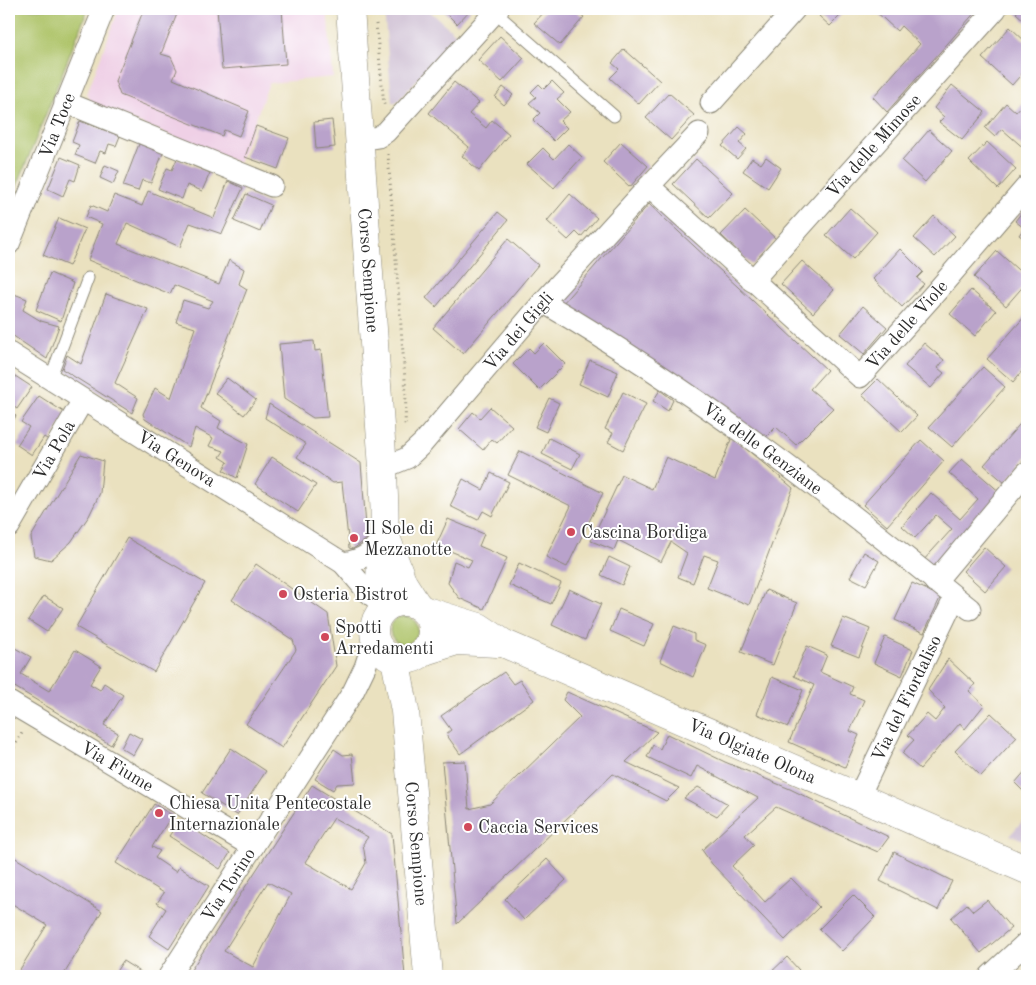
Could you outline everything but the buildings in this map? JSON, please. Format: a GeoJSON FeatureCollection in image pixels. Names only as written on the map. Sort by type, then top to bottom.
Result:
{"type":"FeatureCollection","features":[{"type":"Feature","properties":{"kind":"main road","name":"Corso Sempione"},"geometry":{"type":"LineString","coordinates":[[350,9],[383,468],[384,534],[381,554],[381,587],[387,607],[376,622],[401,652],[428,976]]}},
{"type":"Feature","properties":{"kind":"main road","name":"Corso Sempione"},"geometry":{"type":"LineString","coordinates":[[384,534],[403,583],[429,617],[433,632],[430,645],[401,652]]}},
{"type":"Feature","properties":{"kind":"main road"},"geometry":{"type":"LineString","coordinates":[[387,607],[403,602],[420,607]]}},
{"type":"Feature","properties":{"kind":"main road","name":"Via Olgiate Olona"},"geometry":{"type":"LineString","coordinates":[[420,607],[479,627],[503,643],[1027,870]]}},
{"type":"Feature","properties":{"kind":"main road","name":"Via Olgiate Olona"},"geometry":{"type":"LineString","coordinates":[[401,652],[457,641],[503,643]]}},
{"type":"Feature","properties":{"kind":"street","name":"Via Toce"},"geometry":{"type":"LineString","coordinates":[[9,244],[104,9]]}},
{"type":"Feature","properties":{"kind":"street"},"geometry":{"type":"LineString","coordinates":[[711,103],[796,9]]}},
{"type":"Feature","properties":{"kind":"street","name":"Via delle Mimose"},"geometry":{"type":"LineString","coordinates":[[752,281],[996,9]]}},
{"type":"Feature","properties":{"kind":"street"},"geometry":{"type":"LineString","coordinates":[[360,140],[386,132],[497,10]]}},
{"type":"Feature","properties":{"kind":"street"},"geometry":{"type":"LineString","coordinates":[[65,102],[272,186]]}},
{"type":"Feature","properties":{"kind":"street","name":"Via dei Gigli"},"geometry":{"type":"LineString","coordinates":[[383,468],[407,458],[415,451],[543,302],[699,133]]}},
{"type":"Feature","properties":{"kind":"street"},"geometry":{"type":"LineString","coordinates":[[649,186],[752,281]]}},
{"type":"Feature","properties":{"kind":"street","name":"Via delle Viole"},"geometry":{"type":"LineString","coordinates":[[752,281],[860,377],[1027,186]]}},
{"type":"Feature","properties":{"kind":"street","name":"Via delle Genziane"},"geometry":{"type":"LineString","coordinates":[[543,302],[726,419],[770,451],[962,603]]}},
{"type":"Feature","properties":{"kind":"street","name":"Via Genova"},"geometry":{"type":"LineString","coordinates":[[9,353],[343,563],[366,590],[387,607]]}},
{"type":"Feature","properties":{"kind":"street","name":"Via Pola"},"geometry":{"type":"LineString","coordinates":[[9,527],[83,400]]}},
{"type":"Feature","properties":{"kind":"street"},"geometry":{"type":"LineString","coordinates":[[935,582],[1027,472]]}},
{"type":"Feature","properties":{"kind":"street"},"geometry":{"type":"LineString","coordinates":[[343,563],[354,562],[369,555],[384,534]]}},
{"type":"Feature","properties":{"kind":"street","name":"Via del Fiordaliso"},"geometry":{"type":"LineString","coordinates":[[858,798],[962,603]]}},
{"type":"Feature","properties":{"kind":"street","name":"Via Torino"},"geometry":{"type":"LineString","coordinates":[[169,976],[353,692],[365,667],[401,652]]}},
{"type":"Feature","properties":{"kind":"street","name":"Via Fiume"},"geometry":{"type":"LineString","coordinates":[[9,702],[253,847]]}},
{"type":"Feature","properties":{"kind":"street"},"geometry":{"type":"LineString","coordinates":[[990,976],[1027,942]]}},
{"type":"Feature","properties":{"kind":"lane"},"geometry":{"type":"LineString","coordinates":[[497,10],[614,116]]}},
{"type":"Feature","properties":{"kind":"lane"},"geometry":{"type":"LineString","coordinates":[[50,379],[88,278]]}},
{"type":"Feature","properties":{"kind":"path"},"geometry":{"type":"LineString","coordinates":[[376,18],[385,113]]}},
{"type":"Feature","properties":{"kind":"path"},"geometry":{"type":"LineString","coordinates":[[388,146],[406,393],[405,435]]}},
{"type":"Feature","properties":{"kind":"path"},"geometry":{"type":"LineString","coordinates":[[9,756],[26,726]]}},
{"type":"Feature","properties":{"kind":"shaded area"},"geometry":{"type":"Polygon","coordinates":[[[119,9],[327,9],[333,77],[269,83],[239,163],[91,104],[87,93],[119,9]]]}},
{"type":"Feature","properties":{"kind":"shaded area"},"geometry":{"type":"Polygon","coordinates":[[[384,9],[427,9],[457,35],[396,103],[392,102],[384,9]]]}},
{"type":"Feature","properties":{"kind":"shaded area"},"geometry":{"type":"Polygon","coordinates":[[[1027,816],[1027,841],[1010,835],[1027,816]]]}},
{"type":"Feature","properties":{"kind":"green space"},"geometry":{"type":"Polygon","coordinates":[[[9,9],[88,9],[9,206],[9,9]]]}},
{"type":"Feature","properties":{"kind":"green space"},"geometry":{"type":"Polygon","coordinates":[[[404,616],[414,620],[418,630],[414,640],[404,644],[394,640],[390,630],[394,620],[404,616]]]}},
{"type":"Feature","properties":{"kind":"place","name":"Cascina Bordiga"},"geometry":{"type":"Point","coordinates":[571,532]}},
{"type":"Feature","properties":{"kind":"place","name":"Il Sole di Mezzanotte"},"geometry":{"type":"Point","coordinates":[354,538]}},
{"type":"Feature","properties":{"kind":"place","name":"Osteria Bistrot"},"geometry":{"type":"Point","coordinates":[283,594]}},
{"type":"Feature","properties":{"kind":"place","name":"Spotti Arredamenti"},"geometry":{"type":"Point","coordinates":[325,637]}},
{"type":"Feature","properties":{"kind":"place","name":"Chiesa Unita Pentecostale Internazionale"},"geometry":{"type":"Point","coordinates":[159,813]}},
{"type":"Feature","properties":{"kind":"place","name":"Caccia Services"},"geometry":{"type":"Point","coordinates":[468,827]}}]}
